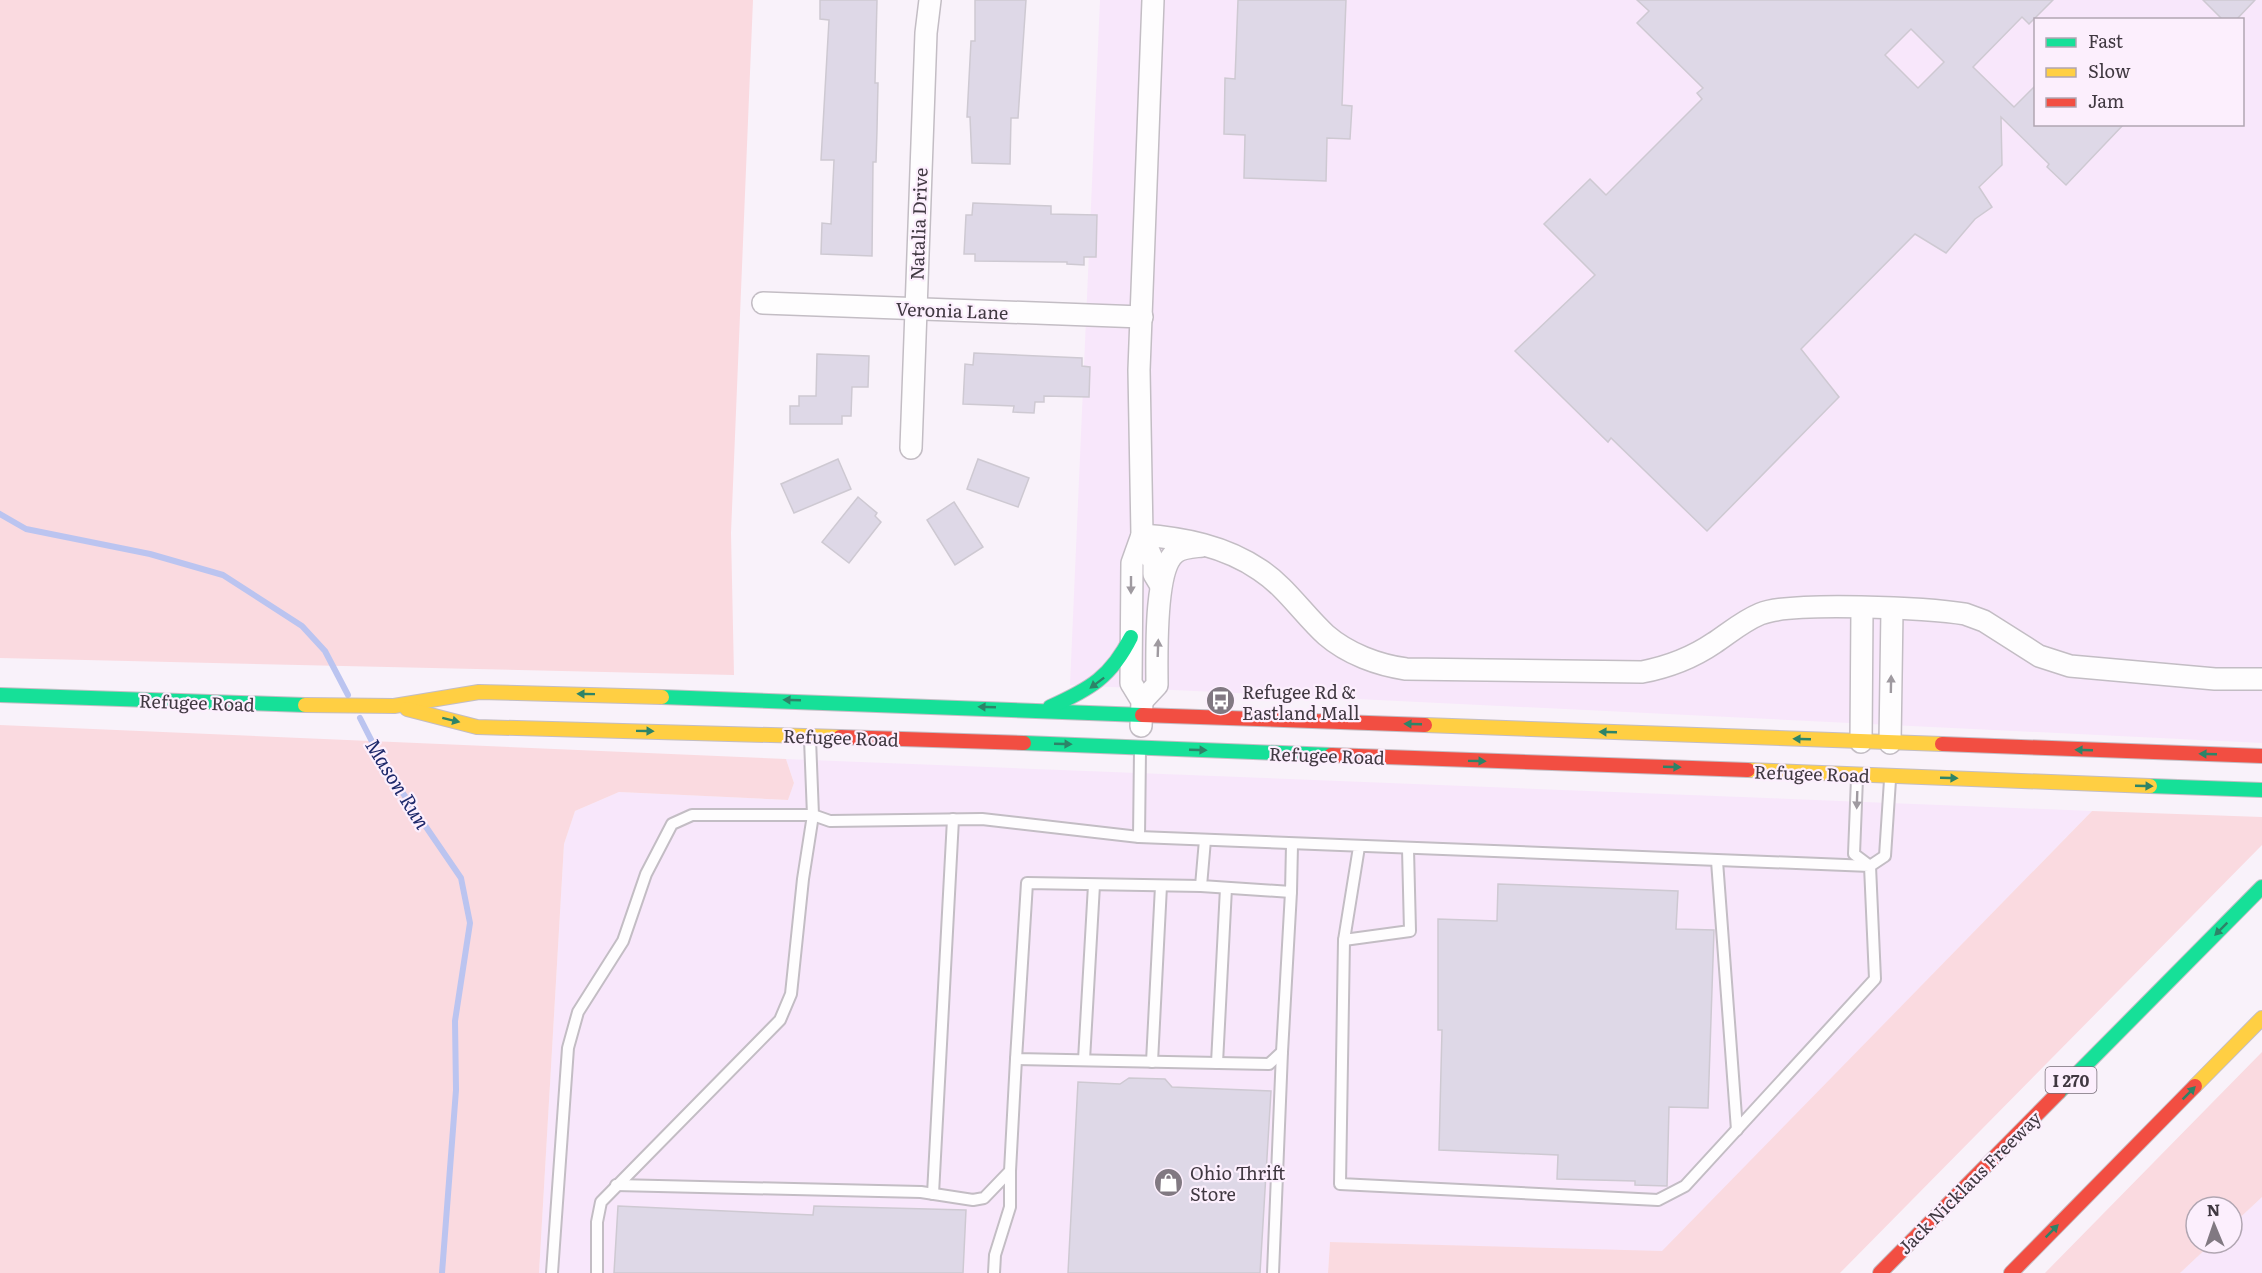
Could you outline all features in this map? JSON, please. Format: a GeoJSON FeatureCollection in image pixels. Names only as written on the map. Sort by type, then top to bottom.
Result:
{"type":"FeatureCollection","features":[{"type":"Feature","properties":{"kind":"main road"},"geometry":{"type":"LineString","coordinates":[[1045,710],[1086,691],[1113,671],[1131,637]]}},
{"type":"Feature","properties":{"kind":"main road","name":"Refugee Road"},"geometry":{"type":"LineString","coordinates":[[0,695],[394,706],[479,692],[1045,710],[1142,707],[1890,759],[2262,790]]}},
{"type":"Feature","properties":{"kind":"main road","name":"Refugee Road"},"geometry":{"type":"LineString","coordinates":[[394,706],[477,727],[810,735],[1140,747],[1890,759],[2262,756]]}},
{"type":"Feature","properties":{"kind":"main road","name":"Jack Nicklaus Freeway"},"geometry":{"type":"LineString","coordinates":[[1880,1273],[2262,887]]}},
{"type":"Feature","properties":{"kind":"main road"},"geometry":{"type":"LineString","coordinates":[[2011,1273],[2262,1018]]}},
{"type":"Feature","properties":{"kind":"street","name":"Natalia Drive"},"geometry":{"type":"LineString","coordinates":[[911,448],[926,33],[930,0]]}},
{"type":"Feature","properties":{"kind":"street"},"geometry":{"type":"LineString","coordinates":[[1154,0],[1139,395],[1142,535],[1160,584]]}},
{"type":"Feature","properties":{"kind":"street","name":"Veronia Lane"},"geometry":{"type":"LineString","coordinates":[[763,303],[1142,317]]}},
{"type":"Feature","properties":{"kind":"street"},"geometry":{"type":"LineString","coordinates":[[1142,535],[1182,539],[1206,545],[1262,571],[1326,635],[1343,646],[1383,664],[1416,670],[1642,672],[1687,658],[1747,620],[1766,612],[1805,607],[1956,613],[1975,617],[2040,656],[2070,666],[2215,679],[2262,679]]}},
{"type":"Feature","properties":{"kind":"street"},"geometry":{"type":"LineString","coordinates":[[1140,747],[1142,707],[1131,683],[1131,637],[1132,563],[1142,535]]}},
{"type":"Feature","properties":{"kind":"street"},"geometry":{"type":"LineString","coordinates":[[1142,707],[1157,685],[1160,584],[1170,560],[1177,551],[1206,545]]}},
{"type":"Feature","properties":{"kind":"street"},"geometry":{"type":"LineString","coordinates":[[1859,758],[1862,609]]}},
{"type":"Feature","properties":{"kind":"street"},"geometry":{"type":"LineString","coordinates":[[1890,759],[1892,610]]}},
{"type":"Feature","properties":{"kind":"lane"},"geometry":{"type":"LineString","coordinates":[[597,1273],[597,1222],[601,1202],[780,1020],[791,994],[803,879],[813,815],[810,735]]}},
{"type":"Feature","properties":{"kind":"lane"},"geometry":{"type":"LineString","coordinates":[[1139,837],[1140,747]]}},
{"type":"Feature","properties":{"kind":"lane"},"geometry":{"type":"LineString","coordinates":[[1359,847],[1344,940],[1340,1185],[1658,1200],[1685,1186],[1875,979],[1870,867],[1854,854],[1859,758]]}},
{"type":"Feature","properties":{"kind":"lane"},"geometry":{"type":"LineString","coordinates":[[552,1273],[568,1048],[578,1012],[622,941],[646,874],[672,824],[692,815],[813,815],[830,821],[982,819],[1139,837],[1870,867],[1885,856],[1890,759]]}},
{"type":"Feature","properties":{"kind":"lane"},"geometry":{"type":"LineString","coordinates":[[933,1194],[953,819]]}},
{"type":"Feature","properties":{"kind":"lane"},"geometry":{"type":"LineString","coordinates":[[1201,886],[1206,840]]}},
{"type":"Feature","properties":{"kind":"lane"},"geometry":{"type":"LineString","coordinates":[[1273,1273],[1292,845]]}},
{"type":"Feature","properties":{"kind":"lane"},"geometry":{"type":"LineString","coordinates":[[1344,940],[1410,931],[1408,849]]}},
{"type":"Feature","properties":{"kind":"lane"},"geometry":{"type":"LineString","coordinates":[[1717,861],[1737,1130]]}},
{"type":"Feature","properties":{"kind":"lane"},"geometry":{"type":"LineString","coordinates":[[994,1273],[995,1255],[1010,1207],[1010,1171],[1027,883],[1201,886],[1291,892]]}},
{"type":"Feature","properties":{"kind":"lane"},"geometry":{"type":"LineString","coordinates":[[1084,1060],[1094,885]]}},
{"type":"Feature","properties":{"kind":"lane"},"geometry":{"type":"LineString","coordinates":[[1152,1062],[1161,886]]}},
{"type":"Feature","properties":{"kind":"lane"},"geometry":{"type":"LineString","coordinates":[[1217,1063],[1226,888]]}},
{"type":"Feature","properties":{"kind":"lane"},"geometry":{"type":"LineString","coordinates":[[1016,1059],[1269,1064],[1282,1052]]}},
{"type":"Feature","properties":{"kind":"lane"},"geometry":{"type":"LineString","coordinates":[[616,1185],[933,1194],[973,1200],[984,1198],[1010,1171]]}},
{"type":"Feature","properties":{"kind":"shaded area"},"geometry":{"type":"Polygon","coordinates":[[[0,0],[753,0],[731,533],[734,675],[0,658],[0,0]]]}},
{"type":"Feature","properties":{"kind":"shaded area"},"geometry":{"type":"Polygon","coordinates":[[[1100,0],[2262,0],[2262,743],[1070,685],[1100,0]]]}},
{"type":"Feature","properties":{"kind":"shaded area"},"geometry":{"type":"Polygon","coordinates":[[[0,725],[786,759],[794,783],[788,800],[619,792],[575,811],[564,844],[539,1273],[0,1273],[0,725]]]}},
{"type":"Feature","properties":{"kind":"shaded area"},"geometry":{"type":"Polygon","coordinates":[[[786,759],[2092,811],[1662,1252],[1330,1242],[1328,1273],[539,1273],[564,844],[575,811],[619,792],[788,800],[794,783],[786,759]]]}},
{"type":"Feature","properties":{"kind":"shaded area"},"geometry":{"type":"Polygon","coordinates":[[[2092,811],[2262,817],[2262,845],[1840,1273],[1328,1273],[1330,1242],[1662,1251],[2092,811]]]}},
{"type":"Feature","properties":{"kind":"shaded area"},"geometry":{"type":"Polygon","coordinates":[[[2262,1052],[2262,1197],[2244,1214],[2244,1195],[2184,1195],[2184,1255],[2199,1255],[2180,1273],[2045,1273],[2262,1052]]]}},
{"type":"Feature","properties":{"kind":"shaded area"},"geometry":{"type":"Polygon","coordinates":[[[2262,1197],[2262,1273],[2180,1273],[2199,1255],[2244,1255],[2244,1214],[2262,1197]]]}},
{"type":"Feature","properties":{"kind":"building"},"geometry":{"type":"Polygon","coordinates":[[[820,0],[877,0],[875,83],[878,83],[876,162],[873,162],[872,256],[821,254],[822,223],[831,224],[834,160],[821,160],[829,20],[820,19],[820,0]]]}},
{"type":"Feature","properties":{"kind":"building"},"geometry":{"type":"Polygon","coordinates":[[[975,0],[1026,0],[1018,118],[1011,118],[1010,164],[972,163],[970,117],[967,117],[971,41],[975,41],[975,0]]]}},
{"type":"Feature","properties":{"kind":"building"},"geometry":{"type":"Polygon","coordinates":[[[1238,0],[1346,0],[1342,105],[1352,106],[1350,139],[1327,138],[1326,181],[1244,178],[1245,135],[1224,134],[1225,78],[1235,79],[1238,0]]]}},
{"type":"Feature","properties":{"kind":"building"},"geometry":{"type":"Polygon","coordinates":[[[1637,0],[2053,0],[2029,24],[2022,17],[1973,67],[2014,107],[2034,87],[2034,126],[2122,126],[2066,185],[2047,167],[2049,164],[2001,117],[2002,165],[1979,187],[1992,207],[1975,219],[1946,253],[1915,234],[1801,349],[1839,397],[1707,531],[1611,438],[1608,442],[1515,351],[1595,275],[1544,224],[1590,179],[1606,195],[1702,99],[1697,93],[1703,88],[1637,23],[1649,11],[1637,0]],[[1911,29],[1885,55],[1918,88],[1944,62],[1911,29]]]}},
{"type":"Feature","properties":{"kind":"building"},"geometry":{"type":"Polygon","coordinates":[[[2203,0],[2255,0],[2238,18],[2221,18],[2203,0]]]}},
{"type":"Feature","properties":{"kind":"building"},"geometry":{"type":"Polygon","coordinates":[[[973,203],[1051,206],[1051,214],[1097,215],[1096,257],[1084,257],[1084,265],[1067,264],[1067,262],[975,261],[975,254],[964,254],[966,215],[972,215],[973,203]]]}},
{"type":"Feature","properties":{"kind":"building"},"geometry":{"type":"Polygon","coordinates":[[[974,353],[1082,358],[1082,366],[1090,367],[1089,397],[1044,396],[1044,402],[1035,402],[1034,413],[1013,412],[1014,406],[963,404],[965,364],[973,365],[974,353]]]}},
{"type":"Feature","properties":{"kind":"building"},"geometry":{"type":"Polygon","coordinates":[[[817,354],[869,356],[868,387],[852,387],[851,416],[842,416],[842,424],[790,424],[790,406],[799,406],[799,396],[816,396],[817,354]]]}},
{"type":"Feature","properties":{"kind":"building"},"geometry":{"type":"Polygon","coordinates":[[[838,459],[851,489],[794,513],[781,484],[838,459]]]}},
{"type":"Feature","properties":{"kind":"building"},"geometry":{"type":"Polygon","coordinates":[[[978,459],[1029,478],[1018,507],[967,489],[978,459]]]}},
{"type":"Feature","properties":{"kind":"building"},"geometry":{"type":"Polygon","coordinates":[[[858,497],[877,513],[875,516],[881,522],[849,563],[822,542],[858,497]]]}},
{"type":"Feature","properties":{"kind":"building"},"geometry":{"type":"Polygon","coordinates":[[[954,502],[983,547],[955,565],[927,520],[954,502]]]}},
{"type":"Feature","properties":{"kind":"building"},"geometry":{"type":"Polygon","coordinates":[[[1498,884],[1678,891],[1676,929],[1714,930],[1708,1108],[1669,1107],[1667,1186],[1635,1185],[1635,1181],[1557,1179],[1558,1155],[1439,1150],[1442,1030],[1438,1030],[1438,919],[1497,921],[1498,884]]]}},
{"type":"Feature","properties":{"kind":"building","name":"Ohio Thrift Store"},"geometry":{"type":"Polygon","coordinates":[[[1129,1078],[1165,1079],[1172,1087],[1271,1091],[1260,1273],[1068,1273],[1078,1082],[1120,1084],[1129,1078]]]}},
{"type":"Feature","properties":{"kind":"building"},"geometry":{"type":"Polygon","coordinates":[[[618,1206],[813,1215],[814,1206],[966,1210],[963,1273],[614,1273],[618,1206]]]}},
{"type":"Feature","properties":{"kind":"waterway","name":"Mason Run"},"geometry":{"type":"LineString","coordinates":[[0,514],[26,529],[150,554],[223,575],[302,626],[325,651],[348,695]]}},
{"type":"Feature","properties":{"kind":"waterway","name":"Mason Run"},"geometry":{"type":"LineString","coordinates":[[360,718],[385,767],[461,878],[470,923],[455,1021],[456,1090],[442,1273]]}},
{"type":"Feature","properties":{"kind":"traffic: fast"},"geometry":{"type":"LineString","coordinates":[[1050,707],[1077,694],[1098,680],[1116,662],[1131,637]]}},
{"type":"Feature","properties":{"kind":"traffic: fast"},"geometry":{"type":"LineString","coordinates":[[0,695],[305,705]]}},
{"type":"Feature","properties":{"kind":"traffic: fast"},"geometry":{"type":"LineString","coordinates":[[662,697],[1142,715]]}},
{"type":"Feature","properties":{"kind":"traffic: fast"},"geometry":{"type":"LineString","coordinates":[[1024,743],[1331,755]]}},
{"type":"Feature","properties":{"kind":"traffic: fast"},"geometry":{"type":"LineString","coordinates":[[2150,786],[2262,790]]}},
{"type":"Feature","properties":{"kind":"traffic: fast"},"geometry":{"type":"LineString","coordinates":[[2059,1092],[2262,887]]}},
{"type":"Feature","properties":{"kind":"traffic: slow"},"geometry":{"type":"LineString","coordinates":[[305,705],[394,706],[479,692],[662,697]]}},
{"type":"Feature","properties":{"kind":"traffic: slow"},"geometry":{"type":"LineString","coordinates":[[407,709],[477,727],[840,737]]}},
{"type":"Feature","properties":{"kind":"traffic: slow"},"geometry":{"type":"LineString","coordinates":[[1425,725],[1942,744]]}},
{"type":"Feature","properties":{"kind":"traffic: slow"},"geometry":{"type":"LineString","coordinates":[[1748,770],[2150,786]]}},
{"type":"Feature","properties":{"kind":"traffic: slow"},"geometry":{"type":"LineString","coordinates":[[2195,1086],[2262,1018]]}},
{"type":"Feature","properties":{"kind":"traffic: jam"},"geometry":{"type":"LineString","coordinates":[[1142,715],[1425,725]]}},
{"type":"Feature","properties":{"kind":"traffic: jam"},"geometry":{"type":"LineString","coordinates":[[840,737],[1024,743]]}},
{"type":"Feature","properties":{"kind":"traffic: jam"},"geometry":{"type":"LineString","coordinates":[[1942,744],[2262,756]]}},
{"type":"Feature","properties":{"kind":"traffic: jam"},"geometry":{"type":"LineString","coordinates":[[1331,755],[1748,770]]}},
{"type":"Feature","properties":{"kind":"traffic: jam"},"geometry":{"type":"LineString","coordinates":[[2011,1273],[2195,1086]]}},
{"type":"Feature","properties":{"kind":"traffic: jam"},"geometry":{"type":"LineString","coordinates":[[1880,1273],[2059,1092]]}},
{"type":"Feature","properties":{"kind":"place","name":"Refugee Rd & Eastland Mall"},"geometry":{"type":"Point","coordinates":[1221,701]}},
{"type":"Feature","properties":{"kind":"place","name":"Ohio Thrift Store"},"geometry":{"type":"Point","coordinates":[1169,1182]}}]}
